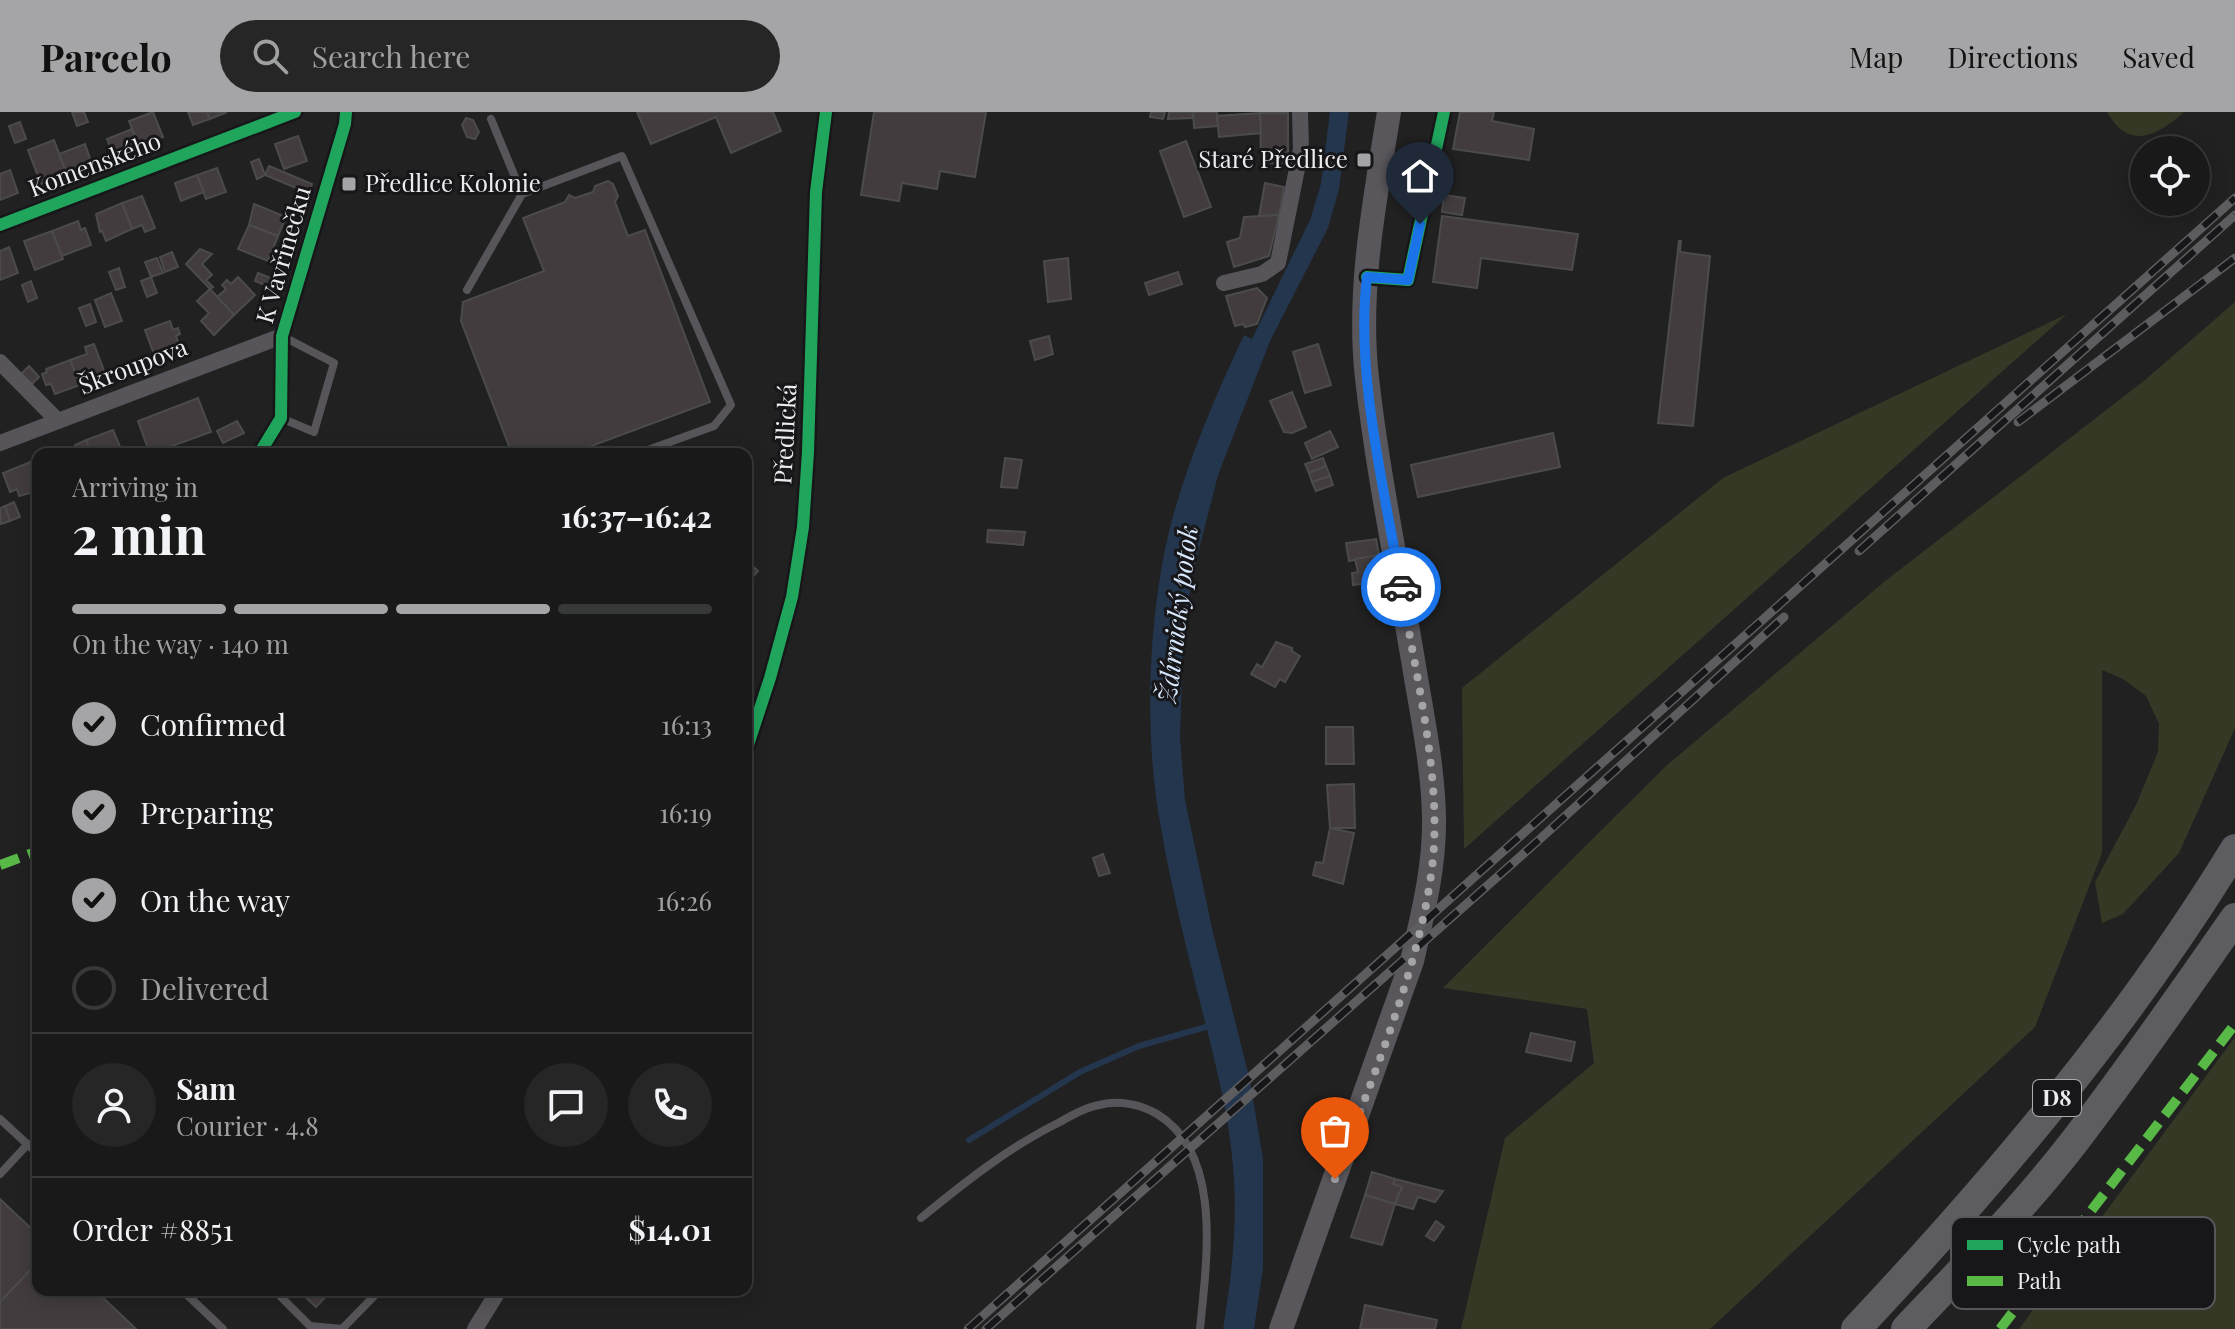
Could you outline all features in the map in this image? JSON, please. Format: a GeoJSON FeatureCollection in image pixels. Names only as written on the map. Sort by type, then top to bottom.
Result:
{"type":"FeatureCollection","features":[{"type":"Feature","properties":{"kind":"highway","name":"D8"},"geometry":{"type":"LineString","coordinates":[[1960,1217],[2128,1008],[2235,849]]}},
{"type":"Feature","properties":{"kind":"highway","name":"D8"},"geometry":{"type":"LineString","coordinates":[[2009,1217],[2073,1144],[2235,918]]}},
{"type":"Feature","properties":{"kind":"highway","name":"D8"},"geometry":{"type":"LineString","coordinates":[[1856,1329],[1951,1228]]}},
{"type":"Feature","properties":{"kind":"highway","name":"D8"},"geometry":{"type":"LineString","coordinates":[[1906,1329],[1951,1281]]}},
{"type":"Feature","properties":{"kind":"main road"},"geometry":{"type":"LineString","coordinates":[[1281,1329],[1412,961],[1433,858],[1434,818],[1429,757],[1367,378],[1364,338],[1367,277],[1389,112]]}},
{"type":"Feature","properties":{"kind":"street","name":"Komenského"},"geometry":{"type":"LineString","coordinates":[[0,225],[295,112]]}},
{"type":"Feature","properties":{"kind":"street","name":"K Vavřinečku"},"geometry":{"type":"LineString","coordinates":[[281,418],[282,336],[346,112]]}},
{"type":"Feature","properties":{"kind":"street","name":"Předlická"},"geometry":{"type":"LineString","coordinates":[[752,733],[792,597],[803,527],[816,192],[826,112]]}},
{"type":"Feature","properties":{"kind":"street"},"geometry":{"type":"LineString","coordinates":[[1224,283],[1262,274],[1278,263],[1301,149],[1300,112]]}},
{"type":"Feature","properties":{"kind":"street"},"geometry":{"type":"LineString","coordinates":[[1367,277],[1408,280],[1444,112]]}},
{"type":"Feature","properties":{"kind":"street","name":"Škroupova"},"geometry":{"type":"LineString","coordinates":[[0,443],[282,336]]}},
{"type":"Feature","properties":{"kind":"street"},"geometry":{"type":"LineString","coordinates":[[0,362],[58,421]]}},
{"type":"Feature","properties":{"kind":"street"},"geometry":{"type":"LineString","coordinates":[[263,448],[281,418]]}},
{"type":"Feature","properties":{"kind":"street"},"geometry":{"type":"LineString","coordinates":[[475,1329],[495,1296]]}},
{"type":"Feature","properties":{"kind":"lane"},"geometry":{"type":"LineString","coordinates":[[491,119],[522,194]]}},
{"type":"Feature","properties":{"kind":"lane"},"geometry":{"type":"LineString","coordinates":[[467,290],[522,194],[622,156],[731,405],[714,426],[654,448]]}},
{"type":"Feature","properties":{"kind":"lane"},"geometry":{"type":"LineString","coordinates":[[281,418],[314,432],[334,363],[282,336]]}},
{"type":"Feature","properties":{"kind":"lane"},"geometry":{"type":"LineString","coordinates":[[921,1218],[978,1171],[1042,1131],[1097,1105],[1137,1105],[1168,1120],[1182,1135],[1197,1166],[1206,1219],[1207,1256],[1200,1329]]}},
{"type":"Feature","properties":{"kind":"lane"},"geometry":{"type":"LineString","coordinates":[[0,1119],[32,1148]]}},
{"type":"Feature","properties":{"kind":"lane"},"geometry":{"type":"LineString","coordinates":[[0,1174],[28,1144]]}},
{"type":"Feature","properties":{"kind":"lane"},"geometry":{"type":"LineString","coordinates":[[188,1296],[223,1329]]}},
{"type":"Feature","properties":{"kind":"lane"},"geometry":{"type":"LineString","coordinates":[[280,1296],[310,1326],[342,1329],[374,1296]]}},
{"type":"Feature","properties":{"kind":"green space"},"geometry":{"type":"Polygon","coordinates":[[[2107,112],[2184,112],[2164,128],[2144,136],[2125,132],[2107,112]]]}},
{"type":"Feature","properties":{"kind":"green space"},"geometry":{"type":"Polygon","coordinates":[[[2235,302],[2235,728],[2179,853],[2123,914],[2102,923],[2095,882],[2136,805],[2158,752],[2159,724],[2146,696],[2123,679],[2102,670],[2102,853],[2035,1027],[1710,1329],[1461,1329],[1505,1138],[1594,1063],[1587,1009],[1443,988],[1666,766],[1884,582],[2145,380],[2235,302]]]}},
{"type":"Feature","properties":{"kind":"green space"},"geometry":{"type":"Polygon","coordinates":[[[2067,314],[1464,849],[1462,688],[1723,478],[2067,314]]]}},
{"type":"Feature","properties":{"kind":"green space"},"geometry":{"type":"Polygon","coordinates":[[[2235,1037],[2235,1329],[2019,1329],[2034,1309],[2215,1309],[2215,1217],[2102,1217],[2235,1037]]]}},
{"type":"Feature","properties":{"kind":"water","name":"Ždírnický potok"},"geometry":{"type":"Polygon","coordinates":[[[1330,112],[1349,112],[1339,189],[1328,228],[1270,341],[1218,475],[1192,577],[1183,640],[1180,738],[1185,800],[1213,933],[1250,1081],[1263,1159],[1263,1268],[1254,1329],[1223,1329],[1233,1248],[1233,1166],[1222,1091],[1175,900],[1155,791],[1150,712],[1153,631],[1165,552],[1188,469],[1244,335],[1252,339],[1310,220],[1321,184],[1330,112]]]}},
{"type":"Feature","properties":{"kind":"building"},"geometry":{"type":"Polygon","coordinates":[[[72,112],[84,112],[88,122],[77,126],[72,112]]]}},
{"type":"Feature","properties":{"kind":"building"},"geometry":{"type":"Polygon","coordinates":[[[153,112],[163,137],[139,146],[129,121],[153,112]]]}},
{"type":"Feature","properties":{"kind":"building"},"geometry":{"type":"Polygon","coordinates":[[[188,112],[207,112],[210,119],[193,125],[188,112]]]}},
{"type":"Feature","properties":{"kind":"building"},"geometry":{"type":"Polygon","coordinates":[[[207,112],[227,112],[210,119],[207,112]]]}},
{"type":"Feature","properties":{"kind":"building"},"geometry":{"type":"Polygon","coordinates":[[[637,112],[773,112],[781,131],[731,153],[716,117],[651,144],[637,112]]]}},
{"type":"Feature","properties":{"kind":"building"},"geometry":{"type":"Polygon","coordinates":[[[874,112],[986,112],[975,177],[940,171],[937,189],[902,183],[899,201],[861,195],[874,112]]]}},
{"type":"Feature","properties":{"kind":"building"},"geometry":{"type":"Polygon","coordinates":[[[1151,112],[1165,112],[1163,119],[1150,117],[1151,112]]]}},
{"type":"Feature","properties":{"kind":"building"},"geometry":{"type":"Polygon","coordinates":[[[1169,112],[1193,112],[1193,118],[1168,119],[1169,112]]]}},
{"type":"Feature","properties":{"kind":"building"},"geometry":{"type":"Polygon","coordinates":[[[1193,112],[1217,112],[1218,126],[1194,128],[1193,112]]]}},
{"type":"Feature","properties":{"kind":"building"},"geometry":{"type":"Polygon","coordinates":[[[1460,112],[1494,112],[1492,121],[1534,129],[1529,160],[1453,149],[1460,112]]]}},
{"type":"Feature","properties":{"kind":"building"},"geometry":{"type":"Polygon","coordinates":[[[1260,113],[1288,113],[1288,163],[1261,163],[1260,113]]]}},
{"type":"Feature","properties":{"kind":"building"},"geometry":{"type":"Polygon","coordinates":[[[1260,113],[1261,133],[1219,137],[1217,116],[1260,113]]]}},
{"type":"Feature","properties":{"kind":"building"},"geometry":{"type":"Polygon","coordinates":[[[466,118],[473,120],[479,132],[475,139],[467,137],[462,125],[466,118]]]}},
{"type":"Feature","properties":{"kind":"building"},"geometry":{"type":"Polygon","coordinates":[[[20,122],[26,139],[15,143],[9,126],[20,122]]]}},
{"type":"Feature","properties":{"kind":"building"},"geometry":{"type":"Polygon","coordinates":[[[132,129],[139,146],[114,156],[107,139],[132,129]]]}},
{"type":"Feature","properties":{"kind":"building"},"geometry":{"type":"Polygon","coordinates":[[[298,136],[307,161],[284,169],[275,144],[298,136]]]}},
{"type":"Feature","properties":{"kind":"building"},"geometry":{"type":"Polygon","coordinates":[[[54,140],[67,174],[41,184],[28,150],[54,140]]]}},
{"type":"Feature","properties":{"kind":"building"},"geometry":{"type":"Polygon","coordinates":[[[1186,141],[1211,207],[1184,217],[1160,151],[1186,141]]]}},
{"type":"Feature","properties":{"kind":"building"},"geometry":{"type":"Polygon","coordinates":[[[85,144],[92,164],[67,174],[59,154],[85,144]]]}},
{"type":"Feature","properties":{"kind":"building"},"geometry":{"type":"Polygon","coordinates":[[[259,159],[265,175],[257,179],[251,162],[259,159]]]}},
{"type":"Feature","properties":{"kind":"building"},"geometry":{"type":"Polygon","coordinates":[[[269,166],[312,184],[308,193],[265,175],[269,166]]]}},
{"type":"Feature","properties":{"kind":"building"},"geometry":{"type":"Polygon","coordinates":[[[217,168],[226,192],[206,199],[197,175],[217,168]]]}},
{"type":"Feature","properties":{"kind":"building"},"geometry":{"type":"Polygon","coordinates":[[[10,170],[18,193],[0,200],[0,174],[10,170]]]}},
{"type":"Feature","properties":{"kind":"building"},"geometry":{"type":"Polygon","coordinates":[[[197,175],[204,192],[181,201],[175,183],[197,175]]]}},
{"type":"Feature","properties":{"kind":"building"},"geometry":{"type":"Polygon","coordinates":[[[608,181],[613,184],[618,196],[615,202],[628,236],[645,230],[710,402],[586,448],[510,448],[461,321],[463,302],[544,271],[523,218],[565,202],[569,195],[575,198],[593,192],[595,186],[608,181]]]}},
{"type":"Feature","properties":{"kind":"building"},"geometry":{"type":"Polygon","coordinates":[[[1265,183],[1284,187],[1279,215],[1259,216],[1265,183]]]}},
{"type":"Feature","properties":{"kind":"building"},"geometry":{"type":"Polygon","coordinates":[[[1444,195],[1465,198],[1462,215],[1442,212],[1444,195]]]}},
{"type":"Feature","properties":{"kind":"building"},"geometry":{"type":"Polygon","coordinates":[[[142,196],[155,228],[145,232],[142,225],[132,229],[122,203],[142,196]]]}},
{"type":"Feature","properties":{"kind":"building"},"geometry":{"type":"Polygon","coordinates":[[[122,203],[132,229],[106,241],[100,232],[96,214],[122,203]]]}},
{"type":"Feature","properties":{"kind":"building"},"geometry":{"type":"Polygon","coordinates":[[[254,204],[286,217],[278,236],[249,225],[254,204]]]}},
{"type":"Feature","properties":{"kind":"building"},"geometry":{"type":"Polygon","coordinates":[[[1279,215],[1269,256],[1234,267],[1227,242],[1240,238],[1244,217],[1279,215]]]}},
{"type":"Feature","properties":{"kind":"building"},"geometry":{"type":"Polygon","coordinates":[[[1442,216],[1578,234],[1572,270],[1481,258],[1477,288],[1433,282],[1442,216]]]}},
{"type":"Feature","properties":{"kind":"building"},"geometry":{"type":"Polygon","coordinates":[[[78,221],[81,230],[85,228],[91,245],[62,256],[52,231],[78,221]]]}},
{"type":"Feature","properties":{"kind":"building"},"geometry":{"type":"Polygon","coordinates":[[[249,225],[278,236],[268,261],[238,249],[249,225]]]}},
{"type":"Feature","properties":{"kind":"building"},"geometry":{"type":"Polygon","coordinates":[[[52,231],[63,259],[35,270],[24,241],[52,231]]]}},
{"type":"Feature","properties":{"kind":"building"},"geometry":{"type":"Polygon","coordinates":[[[1679,241],[1680,252],[1710,256],[1693,426],[1658,423],[1679,241]]]}},
{"type":"Feature","properties":{"kind":"building"},"geometry":{"type":"Polygon","coordinates":[[[9,247],[18,273],[0,280],[0,251],[9,247]]]}},
{"type":"Feature","properties":{"kind":"building"},"geometry":{"type":"Polygon","coordinates":[[[200,249],[212,254],[202,264],[212,275],[206,280],[213,287],[210,289],[186,264],[200,249]]]}},
{"type":"Feature","properties":{"kind":"building"},"geometry":{"type":"Polygon","coordinates":[[[172,252],[178,267],[165,272],[160,257],[172,252]]]}},
{"type":"Feature","properties":{"kind":"building"},"geometry":{"type":"Polygon","coordinates":[[[157,258],[163,273],[151,277],[145,262],[157,258]]]}},
{"type":"Feature","properties":{"kind":"building"},"geometry":{"type":"Polygon","coordinates":[[[1068,258],[1071,299],[1048,302],[1044,261],[1068,258]]]}},
{"type":"Feature","properties":{"kind":"building"},"geometry":{"type":"Polygon","coordinates":[[[119,268],[125,287],[116,290],[109,272],[119,268]]]}},
{"type":"Feature","properties":{"kind":"building"},"geometry":{"type":"Polygon","coordinates":[[[1178,272],[1182,284],[1149,295],[1145,283],[1178,272]]]}},
{"type":"Feature","properties":{"kind":"building"},"geometry":{"type":"Polygon","coordinates":[[[258,273],[273,279],[270,287],[255,281],[258,273]]]}},
{"type":"Feature","properties":{"kind":"building"},"geometry":{"type":"Polygon","coordinates":[[[151,277],[157,293],[147,297],[141,281],[151,277]]]}},
{"type":"Feature","properties":{"kind":"building"},"geometry":{"type":"Polygon","coordinates":[[[238,277],[255,295],[234,315],[217,297],[226,289],[222,285],[227,280],[231,284],[238,277]]]}},
{"type":"Feature","properties":{"kind":"building"},"geometry":{"type":"Polygon","coordinates":[[[31,281],[37,298],[28,302],[22,285],[31,281]]]}},
{"type":"Feature","properties":{"kind":"building"},"geometry":{"type":"Polygon","coordinates":[[[1257,288],[1267,298],[1257,324],[1235,326],[1226,296],[1257,288]]]}},
{"type":"Feature","properties":{"kind":"building"},"geometry":{"type":"Polygon","coordinates":[[[210,289],[234,315],[214,335],[201,321],[209,313],[197,301],[210,289]]]}},
{"type":"Feature","properties":{"kind":"building"},"geometry":{"type":"Polygon","coordinates":[[[111,293],[122,321],[105,327],[95,300],[111,293]]]}},
{"type":"Feature","properties":{"kind":"building"},"geometry":{"type":"Polygon","coordinates":[[[90,304],[96,322],[86,326],[79,308],[90,304]]]}},
{"type":"Feature","properties":{"kind":"building"},"geometry":{"type":"Polygon","coordinates":[[[170,321],[173,330],[178,328],[180,334],[176,336],[180,348],[155,357],[145,330],[170,321]]]}},
{"type":"Feature","properties":{"kind":"building"},"geometry":{"type":"Polygon","coordinates":[[[1049,336],[1053,354],[1035,360],[1030,341],[1049,336]]]}},
{"type":"Feature","properties":{"kind":"building"},"geometry":{"type":"Polygon","coordinates":[[[94,344],[106,376],[80,385],[70,360],[87,354],[85,347],[94,344]]]}},
{"type":"Feature","properties":{"kind":"building"},"geometry":{"type":"Polygon","coordinates":[[[1318,344],[1331,385],[1305,393],[1293,352],[1318,344]]]}},
{"type":"Feature","properties":{"kind":"building"},"geometry":{"type":"Polygon","coordinates":[[[70,360],[80,385],[55,394],[51,384],[46,385],[42,374],[47,372],[46,369],[70,360]]]}},
{"type":"Feature","properties":{"kind":"building"},"geometry":{"type":"Polygon","coordinates":[[[29,366],[39,377],[32,384],[21,374],[29,366]]]}},
{"type":"Feature","properties":{"kind":"building"},"geometry":{"type":"Polygon","coordinates":[[[1292,392],[1306,427],[1292,433],[1284,432],[1270,401],[1292,392]]]}},
{"type":"Feature","properties":{"kind":"building"},"geometry":{"type":"Polygon","coordinates":[[[198,398],[211,432],[167,448],[148,448],[138,421],[198,398]]]}},
{"type":"Feature","properties":{"kind":"building"},"geometry":{"type":"Polygon","coordinates":[[[237,421],[244,433],[223,443],[217,431],[237,421]]]}},
{"type":"Feature","properties":{"kind":"building"},"geometry":{"type":"Polygon","coordinates":[[[113,430],[121,448],[89,448],[86,440],[113,430]]]}},
{"type":"Feature","properties":{"kind":"building"},"geometry":{"type":"Polygon","coordinates":[[[1330,431],[1338,447],[1312,459],[1305,443],[1330,431]]]}},
{"type":"Feature","properties":{"kind":"building"},"geometry":{"type":"Polygon","coordinates":[[[1553,433],[1560,467],[1418,497],[1411,465],[1553,433]]]}},
{"type":"Feature","properties":{"kind":"building"},"geometry":{"type":"Polygon","coordinates":[[[86,440],[89,448],[76,448],[75,445],[86,440]]]}},
{"type":"Feature","properties":{"kind":"building"},"geometry":{"type":"Polygon","coordinates":[[[1005,458],[1022,460],[1017,488],[1001,487],[1005,458]]]}},
{"type":"Feature","properties":{"kind":"building"},"geometry":{"type":"Polygon","coordinates":[[[1323,458],[1326,466],[1309,473],[1305,464],[1323,458]]]}},
{"type":"Feature","properties":{"kind":"building"},"geometry":{"type":"Polygon","coordinates":[[[30,462],[32,493],[19,496],[17,489],[10,492],[3,473],[30,462]]]}},
{"type":"Feature","properties":{"kind":"building"},"geometry":{"type":"Polygon","coordinates":[[[1326,466],[1330,476],[1312,482],[1309,473],[1326,466]]]}},
{"type":"Feature","properties":{"kind":"building"},"geometry":{"type":"Polygon","coordinates":[[[1330,476],[1333,485],[1316,491],[1312,482],[1330,476]]]}},
{"type":"Feature","properties":{"kind":"building"},"geometry":{"type":"Polygon","coordinates":[[[14,502],[20,517],[10,521],[5,506],[14,502]]]}},
{"type":"Feature","properties":{"kind":"building"},"geometry":{"type":"Polygon","coordinates":[[[5,506],[10,521],[1,524],[0,508],[5,506]]]}},
{"type":"Feature","properties":{"kind":"building"},"geometry":{"type":"Polygon","coordinates":[[[988,530],[1025,532],[1023,545],[987,542],[988,530]]]}},
{"type":"Feature","properties":{"kind":"building"},"geometry":{"type":"Polygon","coordinates":[[[1376,539],[1379,555],[1349,561],[1346,543],[1376,539]]]}},
{"type":"Feature","properties":{"kind":"building"},"geometry":{"type":"Polygon","coordinates":[[[1379,555],[1382,581],[1353,585],[1352,573],[1358,572],[1355,559],[1379,555]]]}},
{"type":"Feature","properties":{"kind":"building"},"geometry":{"type":"Polygon","coordinates":[[[1276,642],[1292,648],[1300,656],[1285,682],[1280,679],[1275,687],[1251,674],[1257,664],[1262,667],[1276,642]]]}},
{"type":"Feature","properties":{"kind":"building"},"geometry":{"type":"Polygon","coordinates":[[[1326,727],[1353,727],[1354,764],[1326,764],[1326,727]]]}},
{"type":"Feature","properties":{"kind":"building"},"geometry":{"type":"Polygon","coordinates":[[[1354,784],[1355,828],[1330,828],[1327,785],[1354,784]]]}},
{"type":"Feature","properties":{"kind":"building"},"geometry":{"type":"Polygon","coordinates":[[[1330,828],[1354,833],[1343,884],[1313,875],[1316,862],[1323,863],[1330,828]]]}},
{"type":"Feature","properties":{"kind":"building"},"geometry":{"type":"Polygon","coordinates":[[[1103,854],[1110,873],[1099,876],[1093,858],[1103,854]]]}},
{"type":"Feature","properties":{"kind":"building"},"geometry":{"type":"Polygon","coordinates":[[[1531,1033],[1575,1042],[1571,1061],[1526,1052],[1531,1033]]]}},
{"type":"Feature","properties":{"kind":"building"},"geometry":{"type":"Polygon","coordinates":[[[1372,1172],[1395,1179],[1393,1184],[1402,1187],[1395,1204],[1365,1195],[1372,1172]]]}},
{"type":"Feature","properties":{"kind":"building"},"geometry":{"type":"Polygon","coordinates":[[[1395,1179],[1443,1191],[1435,1202],[1418,1197],[1413,1209],[1395,1204],[1402,1187],[1393,1184],[1395,1179]]]}},
{"type":"Feature","properties":{"kind":"building"},"geometry":{"type":"Polygon","coordinates":[[[1365,1195],[1395,1204],[1382,1245],[1351,1237],[1365,1195]]]}},
{"type":"Feature","properties":{"kind":"building"},"geometry":{"type":"Polygon","coordinates":[[[0,1199],[32,1229],[32,1268],[0,1302],[0,1199]]]}},
{"type":"Feature","properties":{"kind":"building"},"geometry":{"type":"Polygon","coordinates":[[[1436,1221],[1444,1227],[1434,1241],[1426,1236],[1436,1221]]]}},
{"type":"Feature","properties":{"kind":"building"},"geometry":{"type":"Polygon","coordinates":[[[32,1268],[32,1296],[101,1296],[136,1329],[0,1329],[0,1302],[32,1268]]]}},
{"type":"Feature","properties":{"kind":"building"},"geometry":{"type":"Polygon","coordinates":[[[304,1296],[326,1296],[316,1307],[304,1296]]]}},
{"type":"Feature","properties":{"kind":"building"},"geometry":{"type":"Polygon","coordinates":[[[1365,1305],[1437,1320],[1435,1329],[1360,1329],[1365,1305]]]}},
{"type":"Feature","properties":{"kind":"waterway"},"geometry":{"type":"LineString","coordinates":[[969,1140],[1080,1072],[1139,1046],[1213,1025]]}},
{"type":"Feature","properties":{"kind":"railway"},"geometry":{"type":"LineString","coordinates":[[968,1329],[2235,198]]}},
{"type":"Feature","properties":{"kind":"railway"},"geometry":{"type":"LineString","coordinates":[[1859,551],[2235,215]]}},
{"type":"Feature","properties":{"kind":"railway"},"geometry":{"type":"LineString","coordinates":[[2018,422],[2235,258]]}},
{"type":"Feature","properties":{"kind":"railway"},"geometry":{"type":"LineString","coordinates":[[986,1329],[1540,839],[1784,617]]}},
{"type":"Feature","properties":{"kind":"marked path"},"geometry":{"type":"LineString","coordinates":[[0,865],[32,853]]}},
{"type":"Feature","properties":{"kind":"marked path"},"geometry":{"type":"LineString","coordinates":[[2086,1217],[2235,1024]]}},
{"type":"Feature","properties":{"kind":"marked path"},"geometry":{"type":"LineString","coordinates":[[2000,1329],[2015,1309]]}},
{"type":"Feature","properties":{"kind":"cycle path"},"geometry":{"type":"LineString","coordinates":[[0,225],[295,112]]}},
{"type":"Feature","properties":{"kind":"cycle path"},"geometry":{"type":"LineString","coordinates":[[263,448],[281,418],[282,336],[346,112]]}},
{"type":"Feature","properties":{"kind":"cycle path"},"geometry":{"type":"LineString","coordinates":[[752,733],[792,597],[803,527],[816,192],[826,112]]}},
{"type":"Feature","properties":{"kind":"cycle path"},"geometry":{"type":"LineString","coordinates":[[1367,277],[1408,280],[1444,112]]}},
{"type":"Feature","properties":{"kind":"way so far"},"geometry":{"type":"LineString","coordinates":[[1335,1179],[1412,961],[1433,858],[1434,818],[1429,757],[1401,587]]}},
{"type":"Feature","properties":{"kind":"place","name":"Staré Předlice"},"geometry":{"type":"Point","coordinates":[1364,160]}},
{"type":"Feature","properties":{"kind":"place","name":"Předlice Kolonie"},"geometry":{"type":"Point","coordinates":[349,184]}},
{"type":"Feature","properties":{"kind":"route"},"geometry":{"type":"LineString","coordinates":[[1401,587],[1367,378],[1365,294],[1367,277],[1408,280],[1420,224]]}}]}
